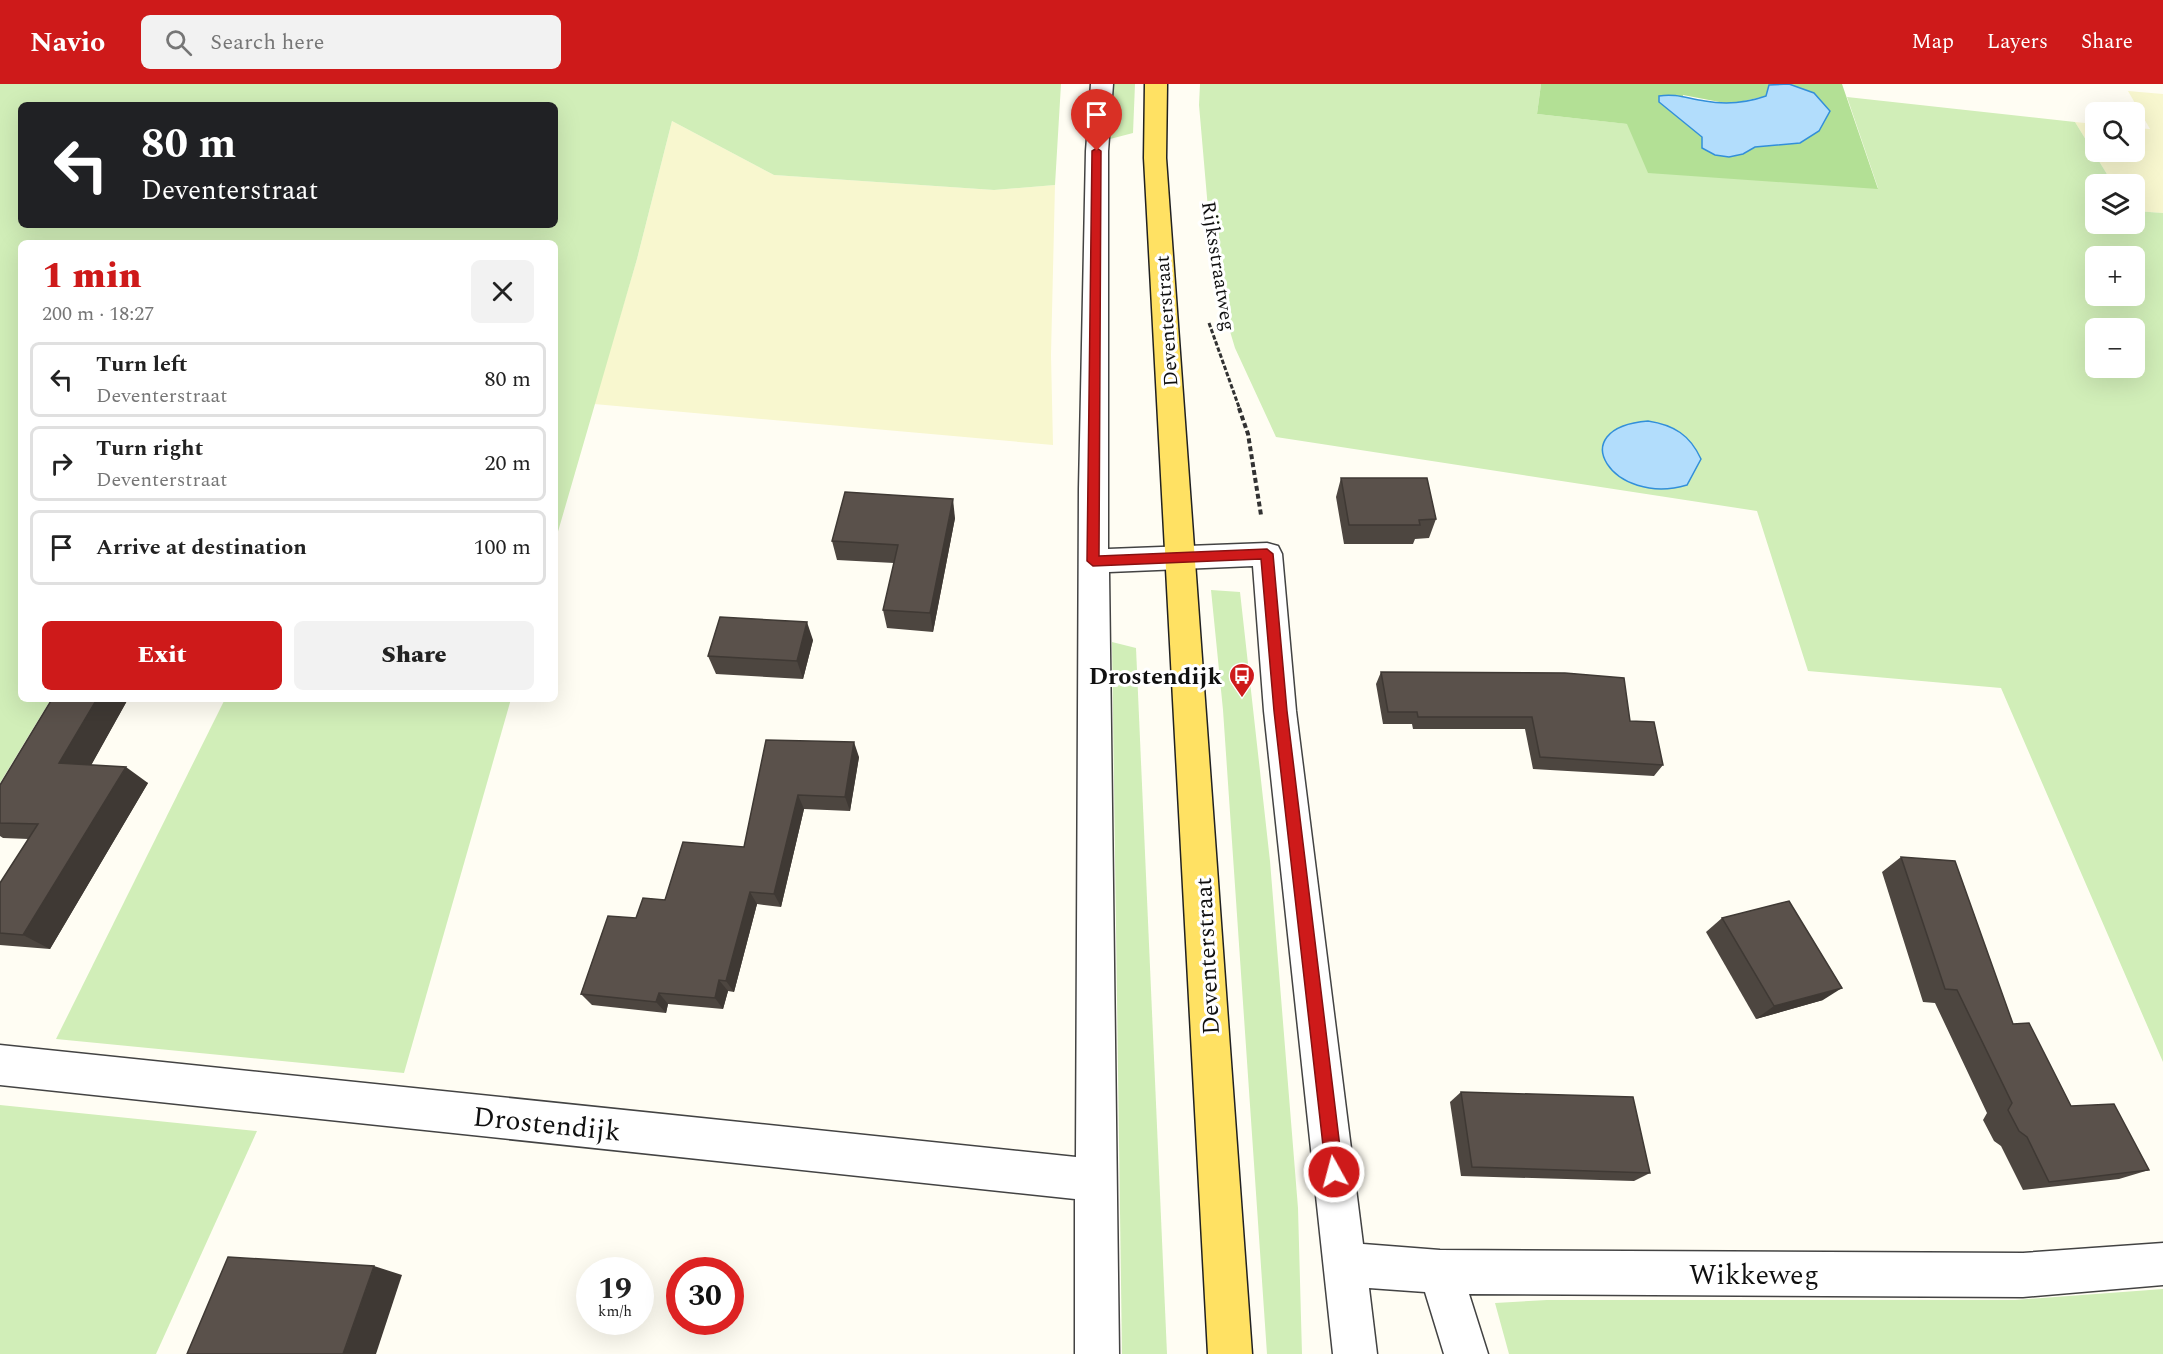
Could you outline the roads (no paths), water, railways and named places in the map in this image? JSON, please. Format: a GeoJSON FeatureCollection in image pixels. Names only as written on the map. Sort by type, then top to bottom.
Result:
{"type":"FeatureCollection","features":[{"type":"Feature","properties":{"kind":"main road","name":"Deventerstraat"},"geometry":{"type":"LineString","coordinates":[[1156,84],[1155,158],[1182,557],[1230,1354]]}},
{"type":"Feature","properties":{"kind":"street"},"geometry":{"type":"LineString","coordinates":[[1097,1354],[1093,561],[1097,151],[1102,84]]}},
{"type":"Feature","properties":{"kind":"street"},"geometry":{"type":"LineString","coordinates":[[1093,561],[1267,554],[1280,711],[1355,1354]]}},
{"type":"Feature","properties":{"kind":"street","name":"Drostendijk"},"geometry":{"type":"LineString","coordinates":[[0,1065],[1095,1180]]}},
{"type":"Feature","properties":{"kind":"street","name":"Wikkeweg"},"geometry":{"type":"LineString","coordinates":[[1345,1264],[1440,1272],[2023,1275],[2163,1264]]}},
{"type":"Feature","properties":{"kind":"street"},"geometry":{"type":"LineString","coordinates":[[1440,1272],[1466,1354]]}},
{"type":"Feature","properties":{"kind":"water"},"geometry":{"type":"Polygon","coordinates":[[[1789,84],[1814,93],[1830,111],[1819,131],[1800,143],[1755,147],[1743,154],[1729,157],[1715,155],[1702,148],[1702,137],[1659,102],[1659,96],[1671,95],[1713,102],[1744,102],[1766,96],[1769,85],[1789,84]]]}},
{"type":"Feature","properties":{"kind":"water"},"geometry":{"type":"Polygon","coordinates":[[[1648,421],[1666,425],[1680,432],[1697,451],[1701,459],[1687,485],[1661,489],[1637,485],[1619,476],[1607,464],[1603,450],[1607,437],[1622,427],[1648,421]]]}},
{"type":"Feature","properties":{"kind":"place","name":"Drostendijk"},"geometry":{"type":"Point","coordinates":[1242,699]}}]}
